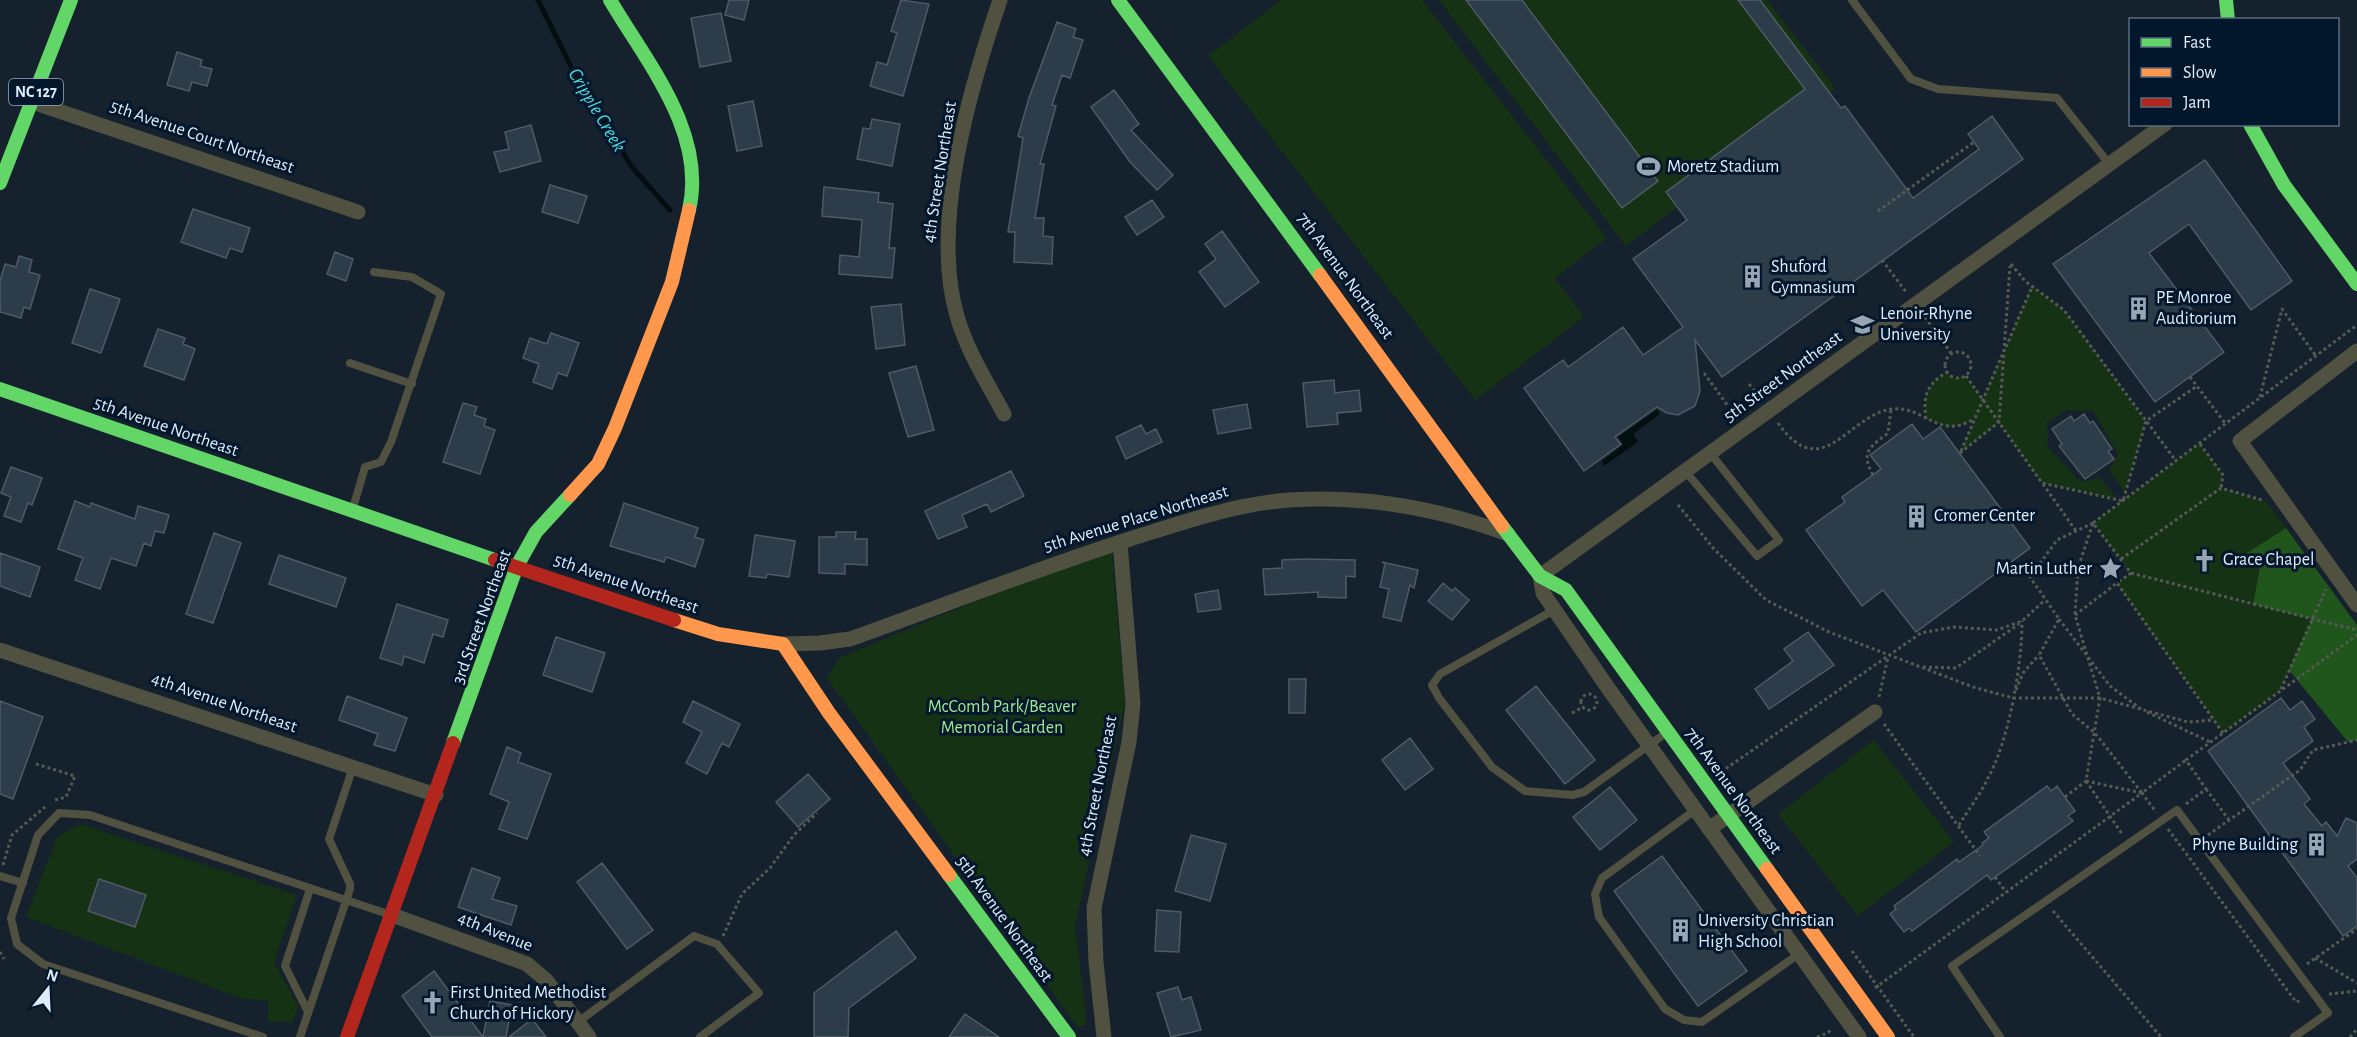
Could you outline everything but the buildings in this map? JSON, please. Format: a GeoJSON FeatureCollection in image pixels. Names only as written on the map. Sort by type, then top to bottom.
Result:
{"type":"FeatureCollection","features":[{"type":"Feature","properties":{"kind":"street","name":"NC 127"},"geometry":{"type":"LineString","coordinates":[[0,183],[71,0]]}},
{"type":"Feature","properties":{"kind":"street","name":"3rd Street Northeast"},"geometry":{"type":"LineString","coordinates":[[347,1037],[517,566],[536,532],[598,464],[615,428],[672,282],[694,189],[690,147],[680,118],[610,0]]}},
{"type":"Feature","properties":{"kind":"street","name":"4th Street Northeast"},"geometry":{"type":"LineString","coordinates":[[1000,0],[970,100],[959,152],[948,232],[947,260],[957,316],[966,343],[1004,414]]}},
{"type":"Feature","properties":{"kind":"street","name":"7th Avenue Northeast"},"geometry":{"type":"LineString","coordinates":[[1118,0],[1508,534],[1540,576],[1566,590],[1888,1037]]}},
{"type":"Feature","properties":{"kind":"street"},"geometry":{"type":"LineString","coordinates":[[2226,0],[2228,18]]}},
{"type":"Feature","properties":{"kind":"street","name":"5th Avenue Court Northeast"},"geometry":{"type":"LineString","coordinates":[[32,102],[358,212]]}},
{"type":"Feature","properties":{"kind":"street","name":"5th Street Northeast"},"geometry":{"type":"LineString","coordinates":[[1540,576],[2162,126]]}},
{"type":"Feature","properties":{"kind":"street"},"geometry":{"type":"LineString","coordinates":[[2251,126],[2284,185],[2357,284]]}},
{"type":"Feature","properties":{"kind":"street"},"geometry":{"type":"LineString","coordinates":[[2357,351],[2240,441],[2357,605]]}},
{"type":"Feature","properties":{"kind":"street","name":"5th Avenue Northeast"},"geometry":{"type":"LineString","coordinates":[[0,389],[718,634],[783,644],[829,713],[1069,1037]]}},
{"type":"Feature","properties":{"kind":"street","name":"5th Avenue Place Northeast"},"geometry":{"type":"LineString","coordinates":[[783,644],[850,639],[1120,542],[1235,508],[1323,499],[1416,507],[1468,519],[1508,534]]}},
{"type":"Feature","properties":{"kind":"street","name":"4th Street Northeast"},"geometry":{"type":"LineString","coordinates":[[1104,1037],[1096,962],[1094,908],[1128,742],[1132,704],[1120,542]]}},
{"type":"Feature","properties":{"kind":"street","name":"7th Avenue Northeast"},"geometry":{"type":"LineString","coordinates":[[1540,576],[1543,593],[1554,610],[1708,829],[1859,1037]]}},
{"type":"Feature","properties":{"kind":"street","name":"4th Avenue Northeast"},"geometry":{"type":"LineString","coordinates":[[0,650],[435,795]]}},
{"type":"Feature","properties":{"kind":"street"},"geometry":{"type":"LineString","coordinates":[[1708,829],[1875,712]]}},
{"type":"Feature","properties":{"kind":"street","name":"4th Avenue"},"geometry":{"type":"LineString","coordinates":[[392,915],[527,964],[538,971],[589,1037]]}},
{"type":"Feature","properties":{"kind":"lane"},"geometry":{"type":"LineString","coordinates":[[1852,0],[1911,79],[1938,89],[2057,98],[2110,165]]}},
{"type":"Feature","properties":{"kind":"lane"},"geometry":{"type":"LineString","coordinates":[[352,510],[365,468],[381,462],[412,384],[441,294],[412,277],[374,272]]}},
{"type":"Feature","properties":{"kind":"lane"},"geometry":{"type":"LineString","coordinates":[[350,363],[412,384]]}},
{"type":"Feature","properties":{"kind":"lane"},"geometry":{"type":"LineString","coordinates":[[1686,472],[1757,556],[1779,540],[1711,454]]}},
{"type":"Feature","properties":{"kind":"lane"},"geometry":{"type":"LineString","coordinates":[[1554,610],[1440,674],[1432,685],[1439,698],[1492,767],[1525,791],[1572,795],[1584,792],[1667,732]]}},
{"type":"Feature","properties":{"kind":"lane"},"geometry":{"type":"LineString","coordinates":[[300,1037],[347,901],[350,884],[329,839],[353,767]]}},
{"type":"Feature","properties":{"kind":"lane"},"geometry":{"type":"LineString","coordinates":[[1695,810],[1602,878],[1595,894],[1599,917],[1665,1009],[1684,1020],[1702,1022],[1799,954]]}},
{"type":"Feature","properties":{"kind":"lane"},"geometry":{"type":"LineString","coordinates":[[2000,1037],[1952,966],[2177,810],[2328,1013],[2294,1037]]}},
{"type":"Feature","properties":{"kind":"lane"},"geometry":{"type":"LineString","coordinates":[[263,1037],[43,964],[17,944],[11,918],[38,835],[59,813],[90,815],[392,915]]}},
{"type":"Feature","properties":{"kind":"lane"},"geometry":{"type":"LineString","coordinates":[[0,875],[23,883]]}},
{"type":"Feature","properties":{"kind":"lane"},"geometry":{"type":"LineString","coordinates":[[308,1012],[285,966],[310,889]]}},
{"type":"Feature","properties":{"kind":"lane"},"geometry":{"type":"LineString","coordinates":[[578,1022],[694,936],[717,944],[759,993],[700,1037]]}},
{"type":"Feature","properties":{"kind":"path"},"geometry":{"type":"LineString","coordinates":[[1878,211],[1974,142]]}},
{"type":"Feature","properties":{"kind":"path"},"geometry":{"type":"LineString","coordinates":[[2032,286],[2005,350],[1974,419],[1960,453],[1999,422],[2005,350],[2011,264],[2032,286],[2064,310],[2176,461]]}},
{"type":"Feature","properties":{"kind":"path"},"geometry":{"type":"LineString","coordinates":[[2259,399],[2282,309],[2316,356]]}},
{"type":"Feature","properties":{"kind":"path"},"geometry":{"type":"LineString","coordinates":[[2210,742],[2143,710],[2110,686],[2030,577],[2056,540],[2093,523],[2357,325]]}},
{"type":"Feature","properties":{"kind":"path"},"geometry":{"type":"LineString","coordinates":[[1961,352],[1970,360],[1971,368],[1966,376],[1953,377],[1947,372],[1945,363],[1948,355],[1961,352]]}},
{"type":"Feature","properties":{"kind":"path"},"geometry":{"type":"LineString","coordinates":[[1926,420],[1924,402],[1926,390],[1934,380],[1947,372]]}},
{"type":"Feature","properties":{"kind":"path"},"geometry":{"type":"LineString","coordinates":[[1704,373],[1728,406]]}},
{"type":"Feature","properties":{"kind":"path"},"geometry":{"type":"LineString","coordinates":[[1966,376],[2076,531]]}},
{"type":"Feature","properties":{"kind":"path"},"geometry":{"type":"LineString","coordinates":[[2190,377],[2225,424]]}},
{"type":"Feature","properties":{"kind":"path"},"geometry":{"type":"LineString","coordinates":[[2123,501],[2146,421],[2197,386]]}},
{"type":"Feature","properties":{"kind":"path"},"geometry":{"type":"LineString","coordinates":[[1782,430],[1799,445],[1810,449],[1836,444],[1877,414],[1891,409],[1903,410],[1950,428],[1965,425],[1974,419]]}},
{"type":"Feature","properties":{"kind":"path"},"geometry":{"type":"LineString","coordinates":[[1873,475],[1865,462],[1867,453],[1888,433],[1891,409]]}},
{"type":"Feature","properties":{"kind":"path"},"geometry":{"type":"LineString","coordinates":[[2200,443],[2223,475],[2222,488]]}},
{"type":"Feature","properties":{"kind":"path"},"geometry":{"type":"LineString","coordinates":[[2042,483],[2123,501]]}},
{"type":"Feature","properties":{"kind":"path"},"geometry":{"type":"LineString","coordinates":[[2222,488],[2267,502]]}},
{"type":"Feature","properties":{"kind":"path"},"geometry":{"type":"LineString","coordinates":[[2121,559],[2222,488]]}},
{"type":"Feature","properties":{"kind":"path"},"geometry":{"type":"LineString","coordinates":[[1678,505],[1714,549],[1766,600],[1829,632],[1918,667],[2013,698],[2062,696],[2100,698],[2188,722],[2214,720]]}},
{"type":"Feature","properties":{"kind":"path"},"geometry":{"type":"LineString","coordinates":[[2093,523],[2131,573],[2357,632]]}},
{"type":"Feature","properties":{"kind":"path"},"geometry":{"type":"LineString","coordinates":[[2065,797],[2086,781],[2100,698],[2075,615],[2078,568],[2093,523]]}},
{"type":"Feature","properties":{"kind":"path"},"geometry":{"type":"LineString","coordinates":[[2075,615],[2131,573]]}},
{"type":"Feature","properties":{"kind":"path"},"geometry":{"type":"LineString","coordinates":[[2117,584],[2223,733]]}},
{"type":"Feature","properties":{"kind":"path"},"geometry":{"type":"LineString","coordinates":[[2280,691],[2328,585],[2334,593]]}},
{"type":"Feature","properties":{"kind":"path"},"geometry":{"type":"LineString","coordinates":[[1918,667],[1956,668],[2022,621],[2045,600]]}},
{"type":"Feature","properties":{"kind":"path"},"geometry":{"type":"LineString","coordinates":[[1959,825],[1990,777],[2013,698],[2023,673],[2039,655],[2059,619]]}},
{"type":"Feature","properties":{"kind":"path"},"geometry":{"type":"LineString","coordinates":[[1718,774],[1921,633],[1954,627],[1997,630],[2022,621]]}},
{"type":"Feature","properties":{"kind":"path"},"geometry":{"type":"LineString","coordinates":[[2013,698],[2022,648],[2022,621]]}},
{"type":"Feature","properties":{"kind":"path"},"geometry":{"type":"LineString","coordinates":[[1878,986],[2357,632]]}},
{"type":"Feature","properties":{"kind":"path"},"geometry":{"type":"LineString","coordinates":[[2039,655],[2072,714],[2095,733],[2142,793],[2296,1002],[2316,996],[2357,991]]}},
{"type":"Feature","properties":{"kind":"path"},"geometry":{"type":"LineString","coordinates":[[1889,656],[1875,712],[1980,856]]}},
{"type":"Feature","properties":{"kind":"path"},"geometry":{"type":"LineString","coordinates":[[1589,694],[1596,698],[1595,708],[1590,710],[1583,707],[1582,700],[1585,696],[1589,694]]}},
{"type":"Feature","properties":{"kind":"path"},"geometry":{"type":"LineString","coordinates":[[1572,713],[1583,707]]}},
{"type":"Feature","properties":{"kind":"path"},"geometry":{"type":"LineString","coordinates":[[2200,840],[2300,770],[2313,750],[2357,740]]}},
{"type":"Feature","properties":{"kind":"path"},"geometry":{"type":"LineString","coordinates":[[2186,760],[2229,820]]}},
{"type":"Feature","properties":{"kind":"path"},"geometry":{"type":"LineString","coordinates":[[0,875],[12,835],[51,802],[59,797],[66,797],[75,776],[36,764]]}},
{"type":"Feature","properties":{"kind":"path"},"geometry":{"type":"LineString","coordinates":[[2086,781],[2142,793]]}},
{"type":"Feature","properties":{"kind":"path"},"geometry":{"type":"LineString","coordinates":[[2086,781],[2128,844]]}},
{"type":"Feature","properties":{"kind":"path"},"geometry":{"type":"LineString","coordinates":[[2177,810],[2206,789]]}},
{"type":"Feature","properties":{"kind":"path"},"geometry":{"type":"LineString","coordinates":[[723,937],[742,894],[770,868],[794,835],[817,813]]}},
{"type":"Feature","properties":{"kind":"path"},"geometry":{"type":"LineString","coordinates":[[1995,877],[2006,892]]}},
{"type":"Feature","properties":{"kind":"path"},"geometry":{"type":"LineString","coordinates":[[2045,902],[2161,1037]]}},
{"type":"Feature","properties":{"kind":"path"},"geometry":{"type":"LineString","coordinates":[[2297,971],[2357,929]]}},
{"type":"Feature","properties":{"kind":"path"},"geometry":{"type":"LineString","coordinates":[[0,952],[4,958]]}},
{"type":"Feature","properties":{"kind":"path"},"geometry":{"type":"LineString","coordinates":[[2315,958],[2357,983]]}},
{"type":"Feature","properties":{"kind":"path"},"geometry":{"type":"LineString","coordinates":[[2350,1037],[2357,1029]]}},
{"type":"Feature","properties":{"kind":"green space"},"geometry":{"type":"Polygon","coordinates":[[[1281,0],[1422,0],[1607,238],[1555,278],[1584,317],[1475,400],[1208,56],[1281,0]]]}},
{"type":"Feature","properties":{"kind":"green space","name":"Moretz Stadium"},"geometry":{"type":"Polygon","coordinates":[[[1439,0],[1767,0],[1835,88],[1626,246],[1439,0]]]}},
{"type":"Feature","properties":{"kind":"green space"},"geometry":{"type":"Polygon","coordinates":[[[2032,286],[2064,310],[2146,421],[2125,493],[2109,470],[2118,454],[2093,411],[2066,410],[2047,422],[2048,447],[2077,479],[2087,482],[2099,477],[2117,499],[2042,483],[1999,423],[1960,453],[1974,420],[1950,428],[1926,419],[1925,404],[1930,387],[1947,372],[1953,377],[1966,376],[1983,399],[2032,286]]]}},
{"type":"Feature","properties":{"kind":"green space"},"geometry":{"type":"Polygon","coordinates":[[[2200,443],[2223,475],[2222,488],[2267,502],[2286,528],[2248,553],[2260,567],[2253,604],[2312,619],[2280,691],[2223,733],[2117,583],[2131,573],[2093,523],[2200,443]]]}},
{"type":"Feature","properties":{"kind":"green space"},"geometry":{"type":"Polygon","coordinates":[[[2286,528],[2357,625],[2357,740],[2348,742],[2289,670],[2312,619],[2253,604],[2260,567],[2247,553],[2286,528]]]}},
{"type":"Feature","properties":{"kind":"green space","name":"McComb Park/Beaver Memorial Garden"},"geometry":{"type":"Polygon","coordinates":[[[1111,545],[1125,703],[1075,926],[1087,1023],[1078,1028],[827,678],[839,658],[1111,545]]]}},
{"type":"Feature","properties":{"kind":"green space"},"geometry":{"type":"Polygon","coordinates":[[[1874,740],[1954,842],[1858,916],[1778,814],[1874,740]]]}},
{"type":"Feature","properties":{"kind":"green space"},"geometry":{"type":"Polygon","coordinates":[[[80,824],[297,895],[274,962],[298,1006],[293,1022],[268,1022],[268,1000],[243,999],[26,917],[57,837],[80,824]]]}},
{"type":"Feature","properties":{"kind":"shaded area"},"geometry":{"type":"Polygon","coordinates":[[[1657,410],[1660,414],[1633,434],[1638,442],[1604,466],[1602,461],[1623,445],[1618,437],[1657,410]]]}},
{"type":"Feature","properties":{"kind":"waterway","name":"Cripple Creek"},"geometry":{"type":"LineString","coordinates":[[538,0],[582,89],[607,124],[631,166],[670,210]]}},
{"type":"Feature","properties":{"kind":"traffic: fast"},"geometry":{"type":"LineString","coordinates":[[0,183],[71,0]]}},
{"type":"Feature","properties":{"kind":"traffic: fast"},"geometry":{"type":"LineString","coordinates":[[610,0],[656,74],[682,126],[689,154],[692,181],[689,210]]}},
{"type":"Feature","properties":{"kind":"traffic: fast"},"geometry":{"type":"LineString","coordinates":[[1118,0],[1320,275]]}},
{"type":"Feature","properties":{"kind":"traffic: fast"},"geometry":{"type":"LineString","coordinates":[[2226,0],[2228,18]]}},
{"type":"Feature","properties":{"kind":"traffic: fast"},"geometry":{"type":"LineString","coordinates":[[2251,126],[2284,185],[2357,284]]}},
{"type":"Feature","properties":{"kind":"traffic: fast"},"geometry":{"type":"LineString","coordinates":[[0,389],[495,560]]}},
{"type":"Feature","properties":{"kind":"traffic: fast"},"geometry":{"type":"LineString","coordinates":[[453,743],[517,566],[536,532],[570,495]]}},
{"type":"Feature","properties":{"kind":"traffic: fast"},"geometry":{"type":"LineString","coordinates":[[1502,526],[1540,576],[1566,590],[1767,869]]}},
{"type":"Feature","properties":{"kind":"traffic: fast"},"geometry":{"type":"LineString","coordinates":[[949,875],[1069,1037]]}},
{"type":"Feature","properties":{"kind":"traffic: slow"},"geometry":{"type":"LineString","coordinates":[[570,495],[598,464],[615,428],[672,282],[689,210]]}},
{"type":"Feature","properties":{"kind":"traffic: slow"},"geometry":{"type":"LineString","coordinates":[[1320,275],[1502,526]]}},
{"type":"Feature","properties":{"kind":"traffic: slow"},"geometry":{"type":"LineString","coordinates":[[674,620],[718,634],[783,644],[829,713],[949,875]]}},
{"type":"Feature","properties":{"kind":"traffic: slow"},"geometry":{"type":"LineString","coordinates":[[1767,869],[1888,1037]]}},
{"type":"Feature","properties":{"kind":"traffic: jam"},"geometry":{"type":"LineString","coordinates":[[495,560],[674,620]]}},
{"type":"Feature","properties":{"kind":"traffic: jam"},"geometry":{"type":"LineString","coordinates":[[347,1037],[453,743]]}},
{"type":"Feature","properties":{"kind":"place","name":"Moretz Stadium"},"geometry":{"type":"Point","coordinates":[1649,167]}},
{"type":"Feature","properties":{"kind":"place","name":"Shuford Gymnasium"},"geometry":{"type":"Point","coordinates":[1753,277]}},
{"type":"Feature","properties":{"kind":"place","name":"PE Monroe Auditorium"},"geometry":{"type":"Point","coordinates":[2138,308]}},
{"type":"Feature","properties":{"kind":"place","name":"Lenoir-Rhyne University"},"geometry":{"type":"Point","coordinates":[1862,324]}},
{"type":"Feature","properties":{"kind":"place","name":"Cromer Center"},"geometry":{"type":"Point","coordinates":[1916,516]}},
{"type":"Feature","properties":{"kind":"place","name":"Grace Chapel"},"geometry":{"type":"Point","coordinates":[2205,560]}},
{"type":"Feature","properties":{"kind":"place","name":"Martin Luther"},"geometry":{"type":"Point","coordinates":[2110,569]}},
{"type":"Feature","properties":{"kind":"place","name":"Phyne Building"},"geometry":{"type":"Point","coordinates":[2316,845]}},
{"type":"Feature","properties":{"kind":"place","name":"University Christian High School"},"geometry":{"type":"Point","coordinates":[1680,931]}},
{"type":"Feature","properties":{"kind":"place","name":"First United Methodist Church of Hickory"},"geometry":{"type":"Point","coordinates":[432,1003]}}]}
